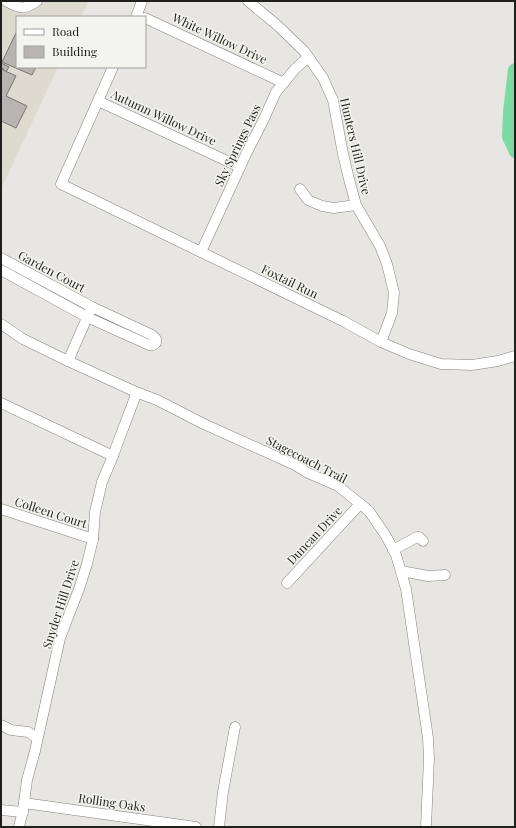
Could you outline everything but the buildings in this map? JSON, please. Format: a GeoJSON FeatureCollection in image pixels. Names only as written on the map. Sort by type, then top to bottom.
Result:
{"type":"FeatureCollection","features":[{"type":"Feature","properties":{"kind":"street"},"geometry":{"type":"LineString","coordinates":[[6,1],[18,8],[26,7],[37,1]]}},
{"type":"Feature","properties":{"kind":"street"},"geometry":{"type":"LineString","coordinates":[[141,16],[142,1]]}},
{"type":"Feature","properties":{"kind":"street","name":"Hunters Hill Drive"},"geometry":{"type":"LineString","coordinates":[[248,1],[277,25],[304,52],[323,78],[333,100],[343,154],[356,205],[380,246],[387,264],[394,293],[392,312],[381,342]]}},
{"type":"Feature","properties":{"kind":"street","name":"White Willow Drive"},"geometry":{"type":"LineString","coordinates":[[146,18],[284,83]]}},
{"type":"Feature","properties":{"kind":"street","name":"Sky Springs Pass"},"geometry":{"type":"LineString","coordinates":[[201,252],[276,92],[308,57]]}},
{"type":"Feature","properties":{"kind":"street"},"geometry":{"type":"LineString","coordinates":[[98,101],[113,68]]}},
{"type":"Feature","properties":{"kind":"street","name":"Autumn Willow Drive"},"geometry":{"type":"LineString","coordinates":[[98,101],[240,167]]}},
{"type":"Feature","properties":{"kind":"street","name":"Foxtail Run"},"geometry":{"type":"LineString","coordinates":[[98,101],[61,184],[343,321],[381,342],[409,354],[441,364],[472,365],[498,361],[515,356]]}},
{"type":"Feature","properties":{"kind":"street"},"geometry":{"type":"LineString","coordinates":[[300,189],[308,200],[322,206],[334,208],[356,205]]}},
{"type":"Feature","properties":{"kind":"street","name":"Garden Court"},"geometry":{"type":"LineString","coordinates":[[1,258],[92,307],[152,335],[156,339],[156,342],[153,345],[149,345],[87,317],[1,270]]}},
{"type":"Feature","properties":{"kind":"street","name":"Garden Court"},"geometry":{"type":"LineString","coordinates":[[68,360],[92,307]]}},
{"type":"Feature","properties":{"kind":"street","name":"Stagecoach Trail"},"geometry":{"type":"LineString","coordinates":[[1,324],[23,339],[136,392],[157,400],[204,424],[338,486],[369,511],[386,536],[396,556],[406,589],[428,738],[429,758],[426,827]]}},
{"type":"Feature","properties":{"kind":"street","name":"Snyder Hill Drive"},"geometry":{"type":"LineString","coordinates":[[19,827],[24,808],[27,780],[60,638],[87,564],[93,539],[95,512],[102,482],[136,392]]}},
{"type":"Feature","properties":{"kind":"street"},"geometry":{"type":"LineString","coordinates":[[1,403],[113,456]]}},
{"type":"Feature","properties":{"kind":"street","name":"Duncan Drive"},"geometry":{"type":"LineString","coordinates":[[287,582],[360,504]]}},
{"type":"Feature","properties":{"kind":"street","name":"Colleen Court"},"geometry":{"type":"LineString","coordinates":[[1,509],[93,539]]}},
{"type":"Feature","properties":{"kind":"street"},"geometry":{"type":"LineString","coordinates":[[393,550],[417,537],[419,537],[422,541]]}},
{"type":"Feature","properties":{"kind":"street"},"geometry":{"type":"LineString","coordinates":[[401,572],[428,576],[445,575]]}},
{"type":"Feature","properties":{"kind":"street"},"geometry":{"type":"LineString","coordinates":[[1,725],[11,730],[28,732],[37,738]]}},
{"type":"Feature","properties":{"kind":"street"},"geometry":{"type":"LineString","coordinates":[[219,827],[223,792],[235,727]]}},
{"type":"Feature","properties":{"kind":"street","name":"Rolling Oaks"},"geometry":{"type":"LineString","coordinates":[[1,810],[38,806],[63,808],[196,827]]}},
{"type":"Feature","properties":{"kind":"shaded area"},"geometry":{"type":"Polygon","coordinates":[[[1,1],[89,1],[82,16],[16,16],[16,68],[58,68],[1,189],[1,1]]]}},
{"type":"Feature","properties":{"kind":"waterway"},"geometry":{"type":"LineString","coordinates":[[515,69],[509,112],[508,137],[515,152]]}}]}
